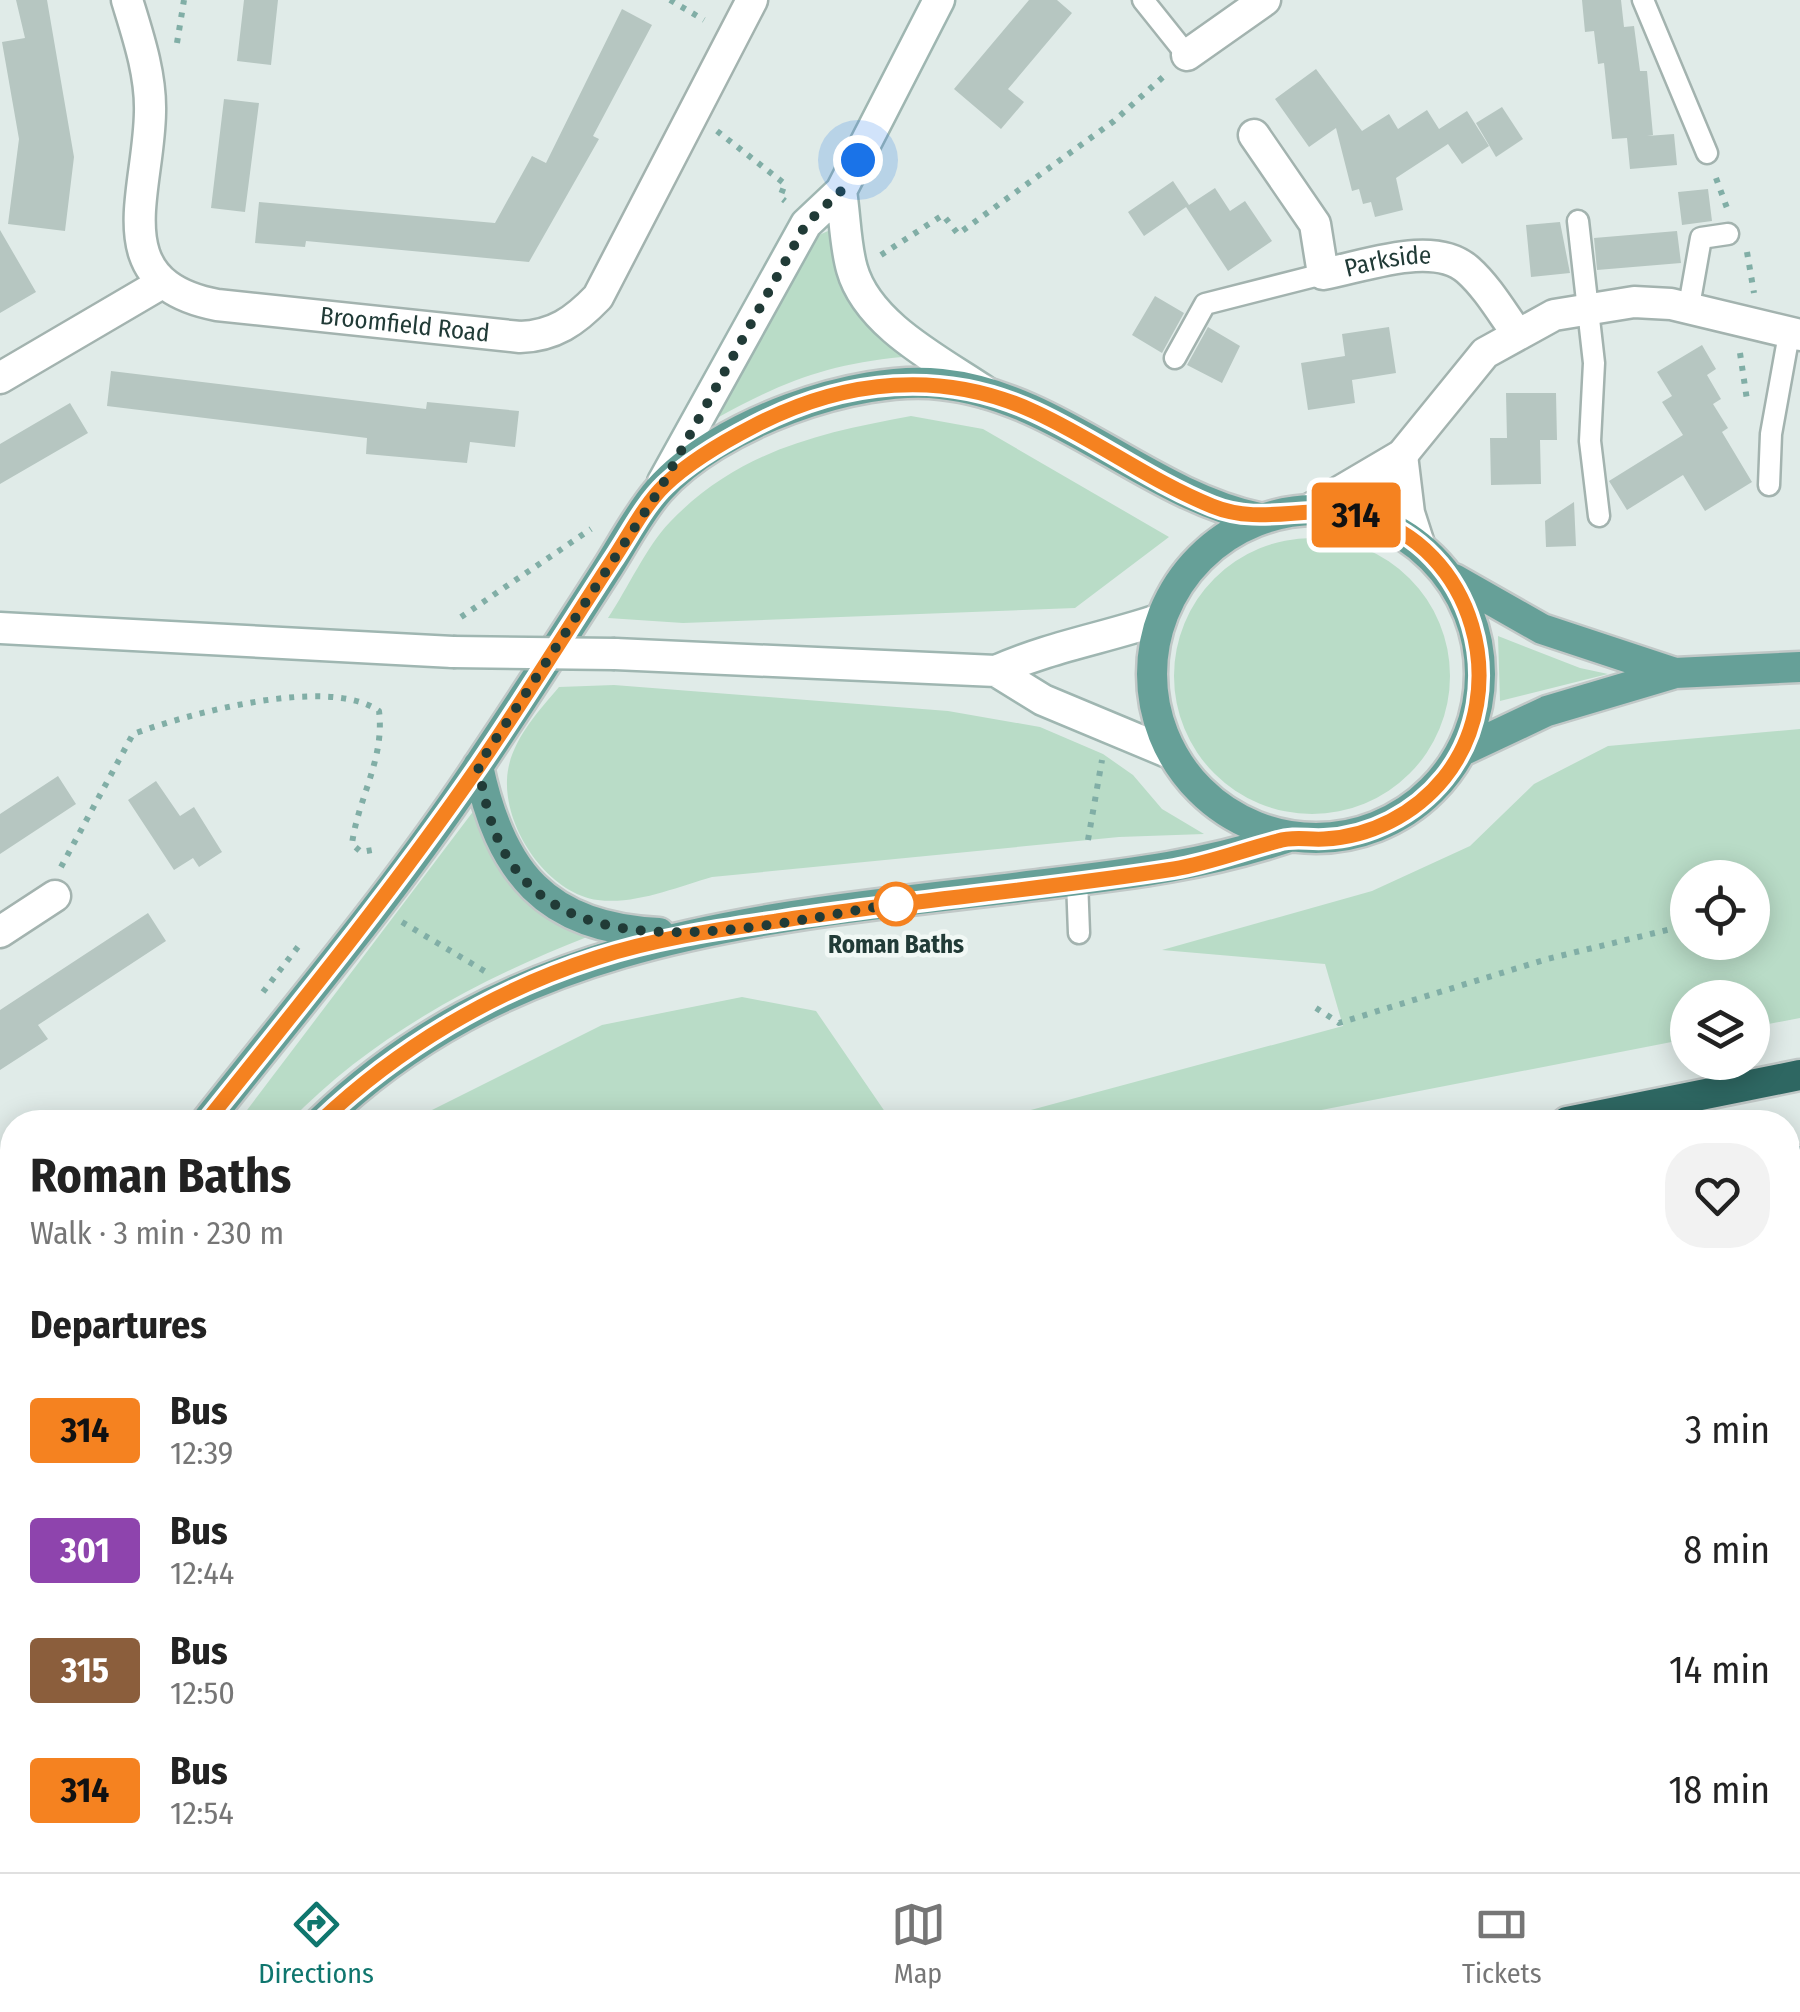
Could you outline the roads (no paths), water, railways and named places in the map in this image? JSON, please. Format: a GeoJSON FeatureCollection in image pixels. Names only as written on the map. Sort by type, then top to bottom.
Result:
{"type":"FeatureCollection","features":[{"type":"Feature","properties":{"kind":"highway"},"geometry":{"type":"LineString","coordinates":[[1626,1110],[1800,1075]]}},
{"type":"Feature","properties":{"kind":"main road"},"geometry":{"type":"LineString","coordinates":[[215,1110],[376,906],[478,766],[660,489],[727,440],[803,403],[840,392],[906,383],[942,384],[987,393],[1035,412],[1220,510],[1259,518]]}},
{"type":"Feature","properties":{"kind":"main road"},"geometry":{"type":"LineString","coordinates":[[1312,508],[1369,517],[1419,544],[1448,575],[1470,615],[1480,661],[1478,707],[1462,751],[1419,804],[1390,822],[1358,834],[1323,839],[1289,837],[1227,813],[1203,794],[1170,753],[1156,716],[1154,684],[1160,619],[1172,593],[1194,562],[1224,536],[1259,518],[1312,508]]}},
{"type":"Feature","properties":{"kind":"main road"},"geometry":{"type":"LineString","coordinates":[[1448,575],[1542,629],[1675,673]]}},
{"type":"Feature","properties":{"kind":"main road"},"geometry":{"type":"LineString","coordinates":[[1462,751],[1547,711],[1675,673],[1800,667]]}},
{"type":"Feature","properties":{"kind":"main road"},"geometry":{"type":"LineString","coordinates":[[478,766],[500,846],[534,888],[601,925],[626,931],[695,934]]}},
{"type":"Feature","properties":{"kind":"main road"},"geometry":{"type":"LineString","coordinates":[[335,1110],[409,1050],[500,996],[595,958],[695,934],[1176,869],[1289,837]]}},
{"type":"Feature","properties":{"kind":"street"},"geometry":{"type":"LineString","coordinates":[[0,378],[162,283],[140,246],[150,112],[148,82],[128,0]]}},
{"type":"Feature","properties":{"kind":"street","name":"Broomfield Road"},"geometry":{"type":"LineString","coordinates":[[162,283],[192,301],[217,306],[520,337],[550,333],[580,316],[598,297],[752,0]]}},
{"type":"Feature","properties":{"kind":"street"},"geometry":{"type":"LineString","coordinates":[[660,489],[806,224],[841,191],[939,0]]}},
{"type":"Feature","properties":{"kind":"street"},"geometry":{"type":"LineString","coordinates":[[1188,55],[1265,0]]}},
{"type":"Feature","properties":{"kind":"street","name":"Parkside"},"geometry":{"type":"LineString","coordinates":[[1254,136],[1315,224],[1323,274],[1427,255],[1451,260],[1465,267],[1516,332]]}},
{"type":"Feature","properties":{"kind":"street"},"geometry":{"type":"LineString","coordinates":[[841,191],[851,268],[879,314],[987,393]]}},
{"type":"Feature","properties":{"kind":"street"},"geometry":{"type":"LineString","coordinates":[[1312,508],[1402,456],[1484,353],[1516,332],[1554,315],[1634,302],[1704,310],[1795,335]]}},
{"type":"Feature","properties":{"kind":"street"},"geometry":{"type":"LineString","coordinates":[[1402,456],[1409,513],[1419,544]]}},
{"type":"Feature","properties":{"kind":"street"},"geometry":{"type":"LineString","coordinates":[[0,628],[453,652],[615,654],[996,671],[1043,650],[1080,645],[1160,619]]}},
{"type":"Feature","properties":{"kind":"street"},"geometry":{"type":"LineString","coordinates":[[996,671],[1044,700],[1170,753]]}},
{"type":"Feature","properties":{"kind":"street"},"geometry":{"type":"LineString","coordinates":[[0,932],[55,896]]}},
{"type":"Feature","properties":{"kind":"lane"},"geometry":{"type":"LineString","coordinates":[[1143,0],[1188,55]]}},
{"type":"Feature","properties":{"kind":"lane"},"geometry":{"type":"LineString","coordinates":[[1643,0],[1707,153]]}},
{"type":"Feature","properties":{"kind":"lane"},"geometry":{"type":"LineString","coordinates":[[1578,221],[1594,363],[1590,441],[1599,516]]}},
{"type":"Feature","properties":{"kind":"lane"},"geometry":{"type":"LineString","coordinates":[[1704,310],[1700,238],[1728,234]]}},
{"type":"Feature","properties":{"kind":"lane"},"geometry":{"type":"LineString","coordinates":[[1175,358],[1205,304],[1323,274]]}},
{"type":"Feature","properties":{"kind":"lane"},"geometry":{"type":"LineString","coordinates":[[1770,485],[1771,434],[1795,335]]}},
{"type":"Feature","properties":{"kind":"lane"},"geometry":{"type":"LineString","coordinates":[[1077,880],[1079,933]]}},
{"type":"Feature","properties":{"kind":"place","name":"Roman Baths"},"geometry":{"type":"Point","coordinates":[896,904]}}]}
